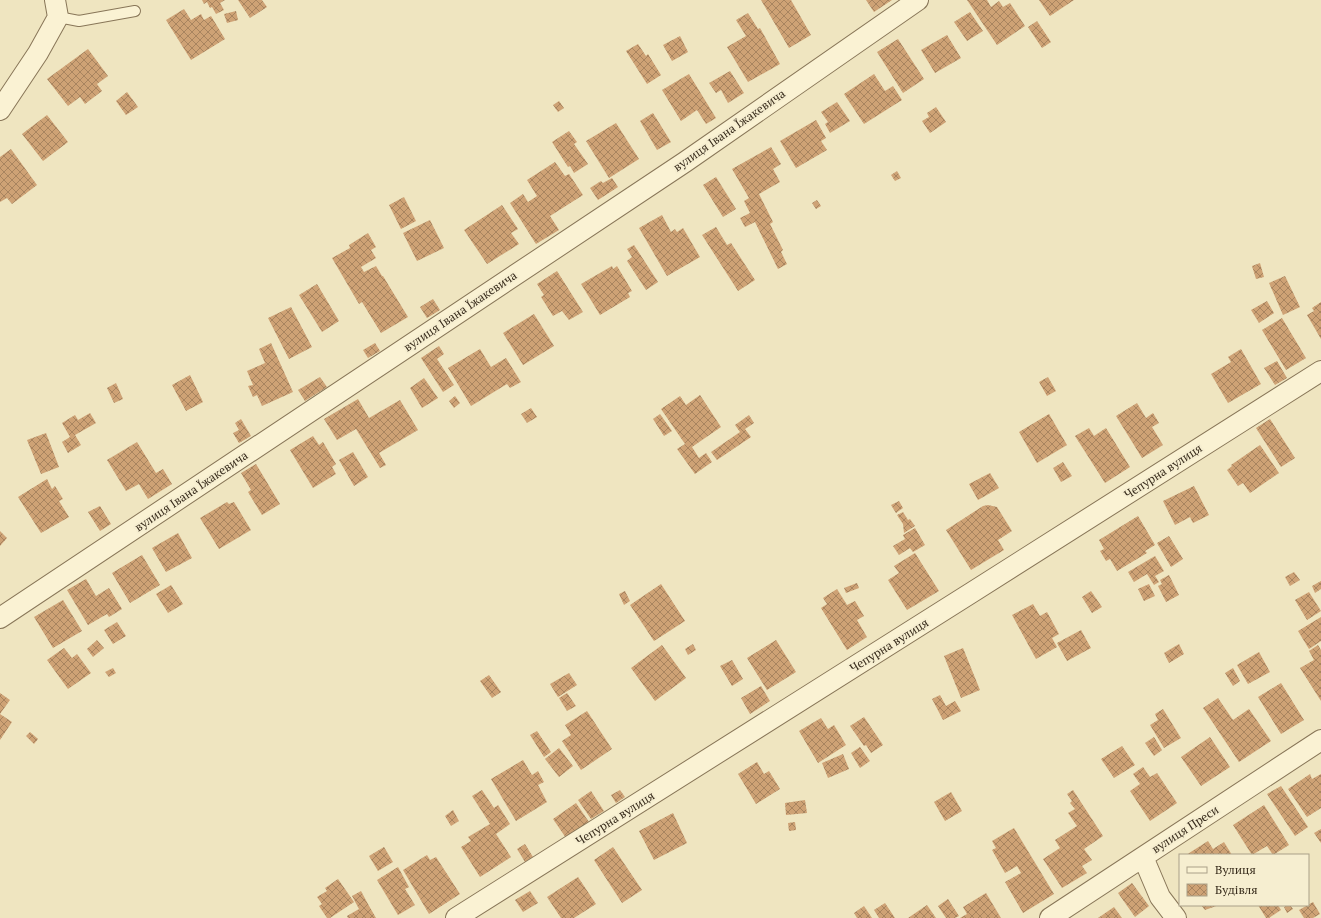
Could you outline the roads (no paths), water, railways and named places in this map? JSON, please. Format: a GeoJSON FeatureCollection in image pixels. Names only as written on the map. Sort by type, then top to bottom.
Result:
{"type":"FeatureCollection","features":[{"type":"Feature","properties":{"kind":"street","name":"вулиця Івана Їжакевича"},"geometry":{"type":"LineString","coordinates":[[0,618],[685,162],[918,0]]}},
{"type":"Feature","properties":{"kind":"street"},"geometry":{"type":"LineString","coordinates":[[0,110],[38,54],[56,8]]}},
{"type":"Feature","properties":{"kind":"street","name":"Чепурна вулиця"},"geometry":{"type":"LineString","coordinates":[[456,918],[978,589],[1321,370]]}},
{"type":"Feature","properties":{"kind":"street","name":"вулиця Преси"},"geometry":{"type":"LineString","coordinates":[[1050,918],[1321,740]]}},
{"type":"Feature","properties":{"kind":"street"},"geometry":{"type":"LineString","coordinates":[[1143,857],[1160,897],[1176,918]]}},
{"type":"Feature","properties":{"kind":"lane"},"geometry":{"type":"LineString","coordinates":[[56,8],[79,21],[135,11]]}}]}
